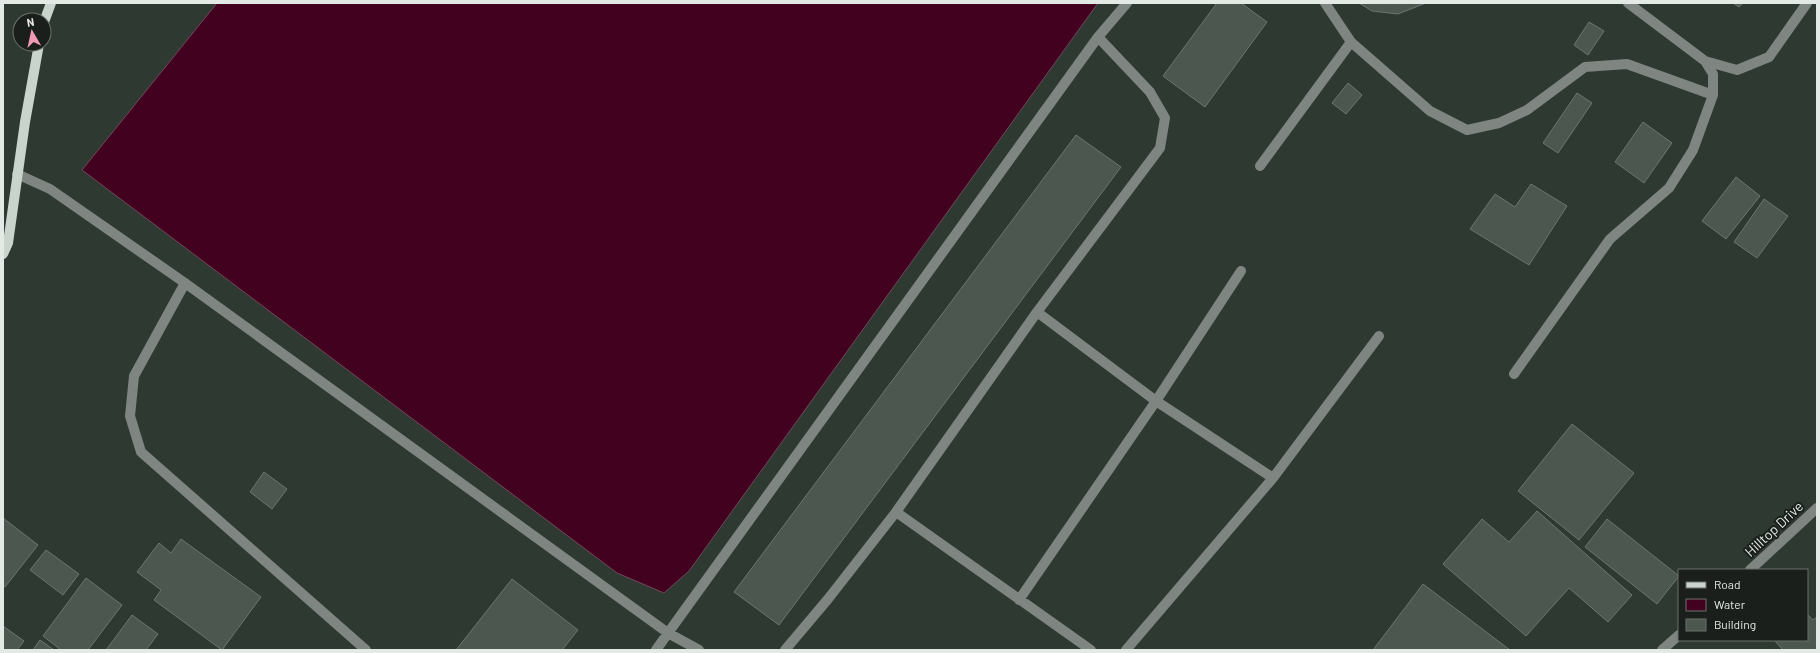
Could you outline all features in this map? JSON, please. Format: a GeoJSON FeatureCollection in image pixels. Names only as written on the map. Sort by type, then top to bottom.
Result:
{"type":"FeatureCollection","features":[{"type":"Feature","properties":{"kind":"main road"},"geometry":{"type":"LineString","coordinates":[[3,254],[8,243],[17,174],[38,52]]}},
{"type":"Feature","properties":{"kind":"street"},"geometry":{"type":"LineString","coordinates":[[656,650],[1098,38],[1127,3]]}},
{"type":"Feature","properties":{"kind":"street"},"geometry":{"type":"LineString","coordinates":[[1325,3],[1351,42],[1430,111],[1467,130],[1499,123],[1527,110],[1585,67],[1627,64],[1713,95]]}},
{"type":"Feature","properties":{"kind":"street"},"geometry":{"type":"LineString","coordinates":[[1628,3],[1705,61],[1737,70],[1769,56],[1807,3]]}},
{"type":"Feature","properties":{"kind":"street"},"geometry":{"type":"LineString","coordinates":[[784,650],[828,599],[896,512],[1037,312],[1160,148],[1164,118],[1150,92],[1098,38]]}},
{"type":"Feature","properties":{"kind":"street"},"geometry":{"type":"LineString","coordinates":[[1260,166],[1351,42]]}},
{"type":"Feature","properties":{"kind":"street"},"geometry":{"type":"LineString","coordinates":[[1514,374],[1610,239],[1669,188],[1693,150],[1713,95],[1712,74],[1705,61]]}},
{"type":"Feature","properties":{"kind":"street"},"geometry":{"type":"LineString","coordinates":[[17,174],[50,189],[186,283],[668,633],[699,650]]}},
{"type":"Feature","properties":{"kind":"street"},"geometry":{"type":"LineString","coordinates":[[1019,600],[1156,400],[1241,271]]}},
{"type":"Feature","properties":{"kind":"street"},"geometry":{"type":"LineString","coordinates":[[186,283],[134,376],[130,416],[141,452],[366,650]]}},
{"type":"Feature","properties":{"kind":"street"},"geometry":{"type":"LineString","coordinates":[[1037,312],[1156,400],[1273,478]]}},
{"type":"Feature","properties":{"kind":"street"},"geometry":{"type":"LineString","coordinates":[[1126,650],[1273,478],[1379,336]]}},
{"type":"Feature","properties":{"kind":"street","name":"Hilltop Drive"},"geometry":{"type":"LineString","coordinates":[[1751,569],[1817,508]]}},
{"type":"Feature","properties":{"kind":"street"},"geometry":{"type":"LineString","coordinates":[[896,512],[1091,650]]}},
{"type":"Feature","properties":{"kind":"street"},"geometry":{"type":"LineString","coordinates":[[1662,650],[1678,635]]}},
{"type":"Feature","properties":{"kind":"water"},"geometry":{"type":"Polygon","coordinates":[[[217,3],[1098,3],[689,571],[664,593],[617,573],[82,170],[217,3]]]}},
{"type":"Feature","properties":{"kind":"building"},"geometry":{"type":"Polygon","coordinates":[[[1217,3],[1241,3],[1267,22],[1205,107],[1163,76],[1217,3]]]}},
{"type":"Feature","properties":{"kind":"building"},"geometry":{"type":"Polygon","coordinates":[[[1359,3],[1426,3],[1398,14],[1372,11],[1359,3]]]}},
{"type":"Feature","properties":{"kind":"building"},"geometry":{"type":"Polygon","coordinates":[[[1733,3],[1743,3],[1739,7],[1733,3]]]}},
{"type":"Feature","properties":{"kind":"building"},"geometry":{"type":"Polygon","coordinates":[[[1589,22],[1604,31],[1588,55],[1574,45],[1589,22]]]}},
{"type":"Feature","properties":{"kind":"building"},"geometry":{"type":"Polygon","coordinates":[[[1348,83],[1362,95],[1346,114],[1332,103],[1348,83]]]}},
{"type":"Feature","properties":{"kind":"building"},"geometry":{"type":"Polygon","coordinates":[[[1577,93],[1592,103],[1558,153],[1543,143],[1577,93]]]}},
{"type":"Feature","properties":{"kind":"building"},"geometry":{"type":"Polygon","coordinates":[[[1643,122],[1672,143],[1644,183],[1615,162],[1643,122]]]}},
{"type":"Feature","properties":{"kind":"building"},"geometry":{"type":"Polygon","coordinates":[[[1076,135],[1121,167],[779,625],[734,592],[1076,135]]]}},
{"type":"Feature","properties":{"kind":"building"},"geometry":{"type":"Polygon","coordinates":[[[1736,177],[1760,196],[1726,239],[1702,221],[1736,177]]]}},
{"type":"Feature","properties":{"kind":"building"},"geometry":{"type":"Polygon","coordinates":[[[1531,184],[1567,206],[1529,265],[1470,229],[1495,194],[1515,207],[1531,184]]]}},
{"type":"Feature","properties":{"kind":"building"},"geometry":{"type":"Polygon","coordinates":[[[1764,199],[1788,216],[1757,258],[1734,242],[1764,199]]]}},
{"type":"Feature","properties":{"kind":"building"},"geometry":{"type":"Polygon","coordinates":[[[1572,424],[1634,473],[1579,540],[1518,491],[1572,424]]]}},
{"type":"Feature","properties":{"kind":"building"},"geometry":{"type":"Polygon","coordinates":[[[264,472],[287,489],[272,509],[250,492],[264,472]]]}},
{"type":"Feature","properties":{"kind":"building"},"geometry":{"type":"Polygon","coordinates":[[[1537,511],[1632,595],[1608,622],[1569,588],[1526,636],[1443,564],[1482,519],[1509,542],[1537,511]]]}},
{"type":"Feature","properties":{"kind":"building"},"geometry":{"type":"Polygon","coordinates":[[[3,518],[38,545],[5,587],[3,585],[3,518]]]}},
{"type":"Feature","properties":{"kind":"building"},"geometry":{"type":"Polygon","coordinates":[[[1607,519],[1678,575],[1678,577],[1657,604],[1585,547],[1607,519]]]}},
{"type":"Feature","properties":{"kind":"building"},"geometry":{"type":"Polygon","coordinates":[[[181,539],[261,597],[222,650],[154,600],[161,590],[137,572],[159,543],[171,553],[181,539]]]}},
{"type":"Feature","properties":{"kind":"building"},"geometry":{"type":"Polygon","coordinates":[[[46,550],[79,574],[63,595],[30,570],[46,550]]]}},
{"type":"Feature","properties":{"kind":"building"},"geometry":{"type":"Polygon","coordinates":[[[86,578],[122,605],[88,650],[61,650],[43,636],[86,578]]]}},
{"type":"Feature","properties":{"kind":"building"},"geometry":{"type":"Polygon","coordinates":[[[512,579],[578,630],[562,650],[456,650],[512,579]]]}},
{"type":"Feature","properties":{"kind":"building"},"geometry":{"type":"Polygon","coordinates":[[[1423,584],[1510,650],[1373,650],[1423,584]]]}},
{"type":"Feature","properties":{"kind":"building"},"geometry":{"type":"Polygon","coordinates":[[[132,615],[158,634],[146,650],[106,650],[132,615]]]}},
{"type":"Feature","properties":{"kind":"building"},"geometry":{"type":"Polygon","coordinates":[[[1808,615],[1813,620],[1817,617],[1817,650],[1783,650],[1775,641],[1808,641],[1808,615]]]}},
{"type":"Feature","properties":{"kind":"building"},"geometry":{"type":"Polygon","coordinates":[[[3,626],[24,641],[17,650],[3,650],[3,626]]]}},
{"type":"Feature","properties":{"kind":"building"},"geometry":{"type":"Polygon","coordinates":[[[40,640],[54,650],[33,650],[40,640]]]}}]}
